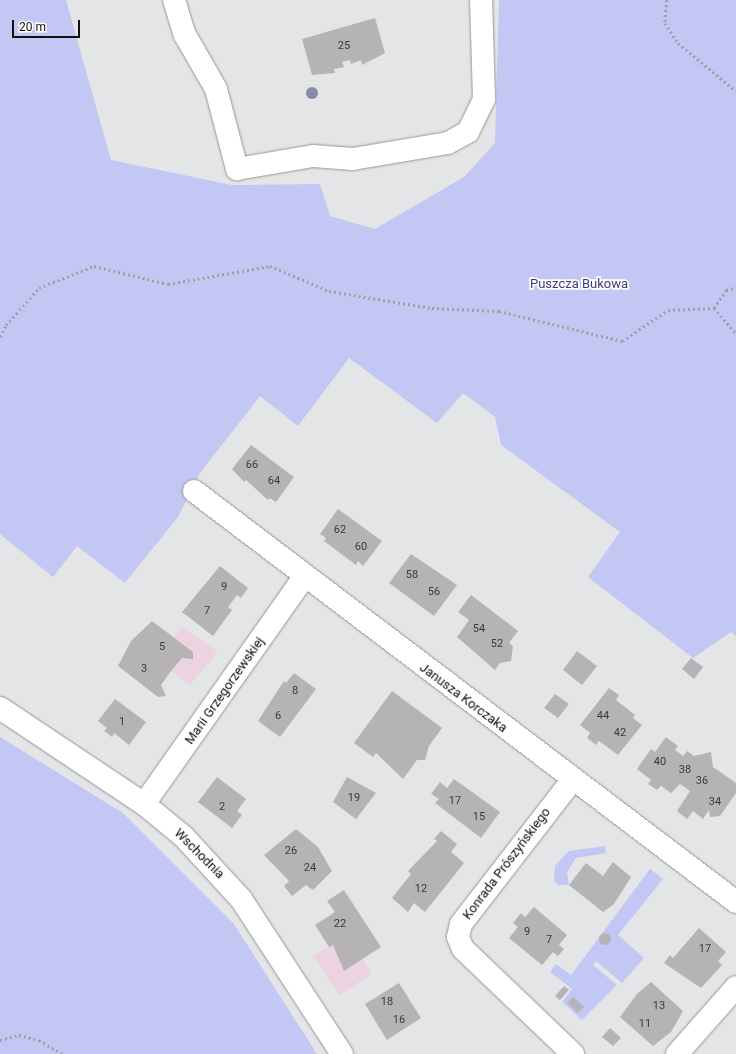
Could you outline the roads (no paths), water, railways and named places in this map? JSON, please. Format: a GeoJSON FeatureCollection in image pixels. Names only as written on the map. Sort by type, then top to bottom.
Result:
{"type":"FeatureCollection","features":[{"type":"Feature","properties":{"kind":"street"},"geometry":{"type":"LineString","coordinates":[[174,0],[185,35],[216,88],[237,169],[313,156],[353,159],[448,143],[468,132],[484,99],[481,0]]}},
{"type":"Feature","properties":{"kind":"street","name":"Janusza Korczaka"},"geometry":{"type":"LineString","coordinates":[[194,491],[304,577],[736,902]]}},
{"type":"Feature","properties":{"kind":"street","name":"Marii Grzegorzewskiej"},"geometry":{"type":"LineString","coordinates":[[144,804],[304,577]]}},
{"type":"Feature","properties":{"kind":"street","name":"Wschodnia"},"geometry":{"type":"LineString","coordinates":[[0,708],[144,804],[183,836],[241,899],[342,1054]]}},
{"type":"Feature","properties":{"kind":"street","name":"Konrada Prószyńskiego"},"geometry":{"type":"LineString","coordinates":[[570,1054],[463,949],[458,937],[461,924],[573,780]]}},
{"type":"Feature","properties":{"kind":"street"},"geometry":{"type":"LineString","coordinates":[[677,1054],[736,987]]}},
{"type":"Feature","properties":{"kind":"park label","name":"Puszcza Bukowa"},"geometry":{"type":"Point","coordinates":[579,284]}}]}
